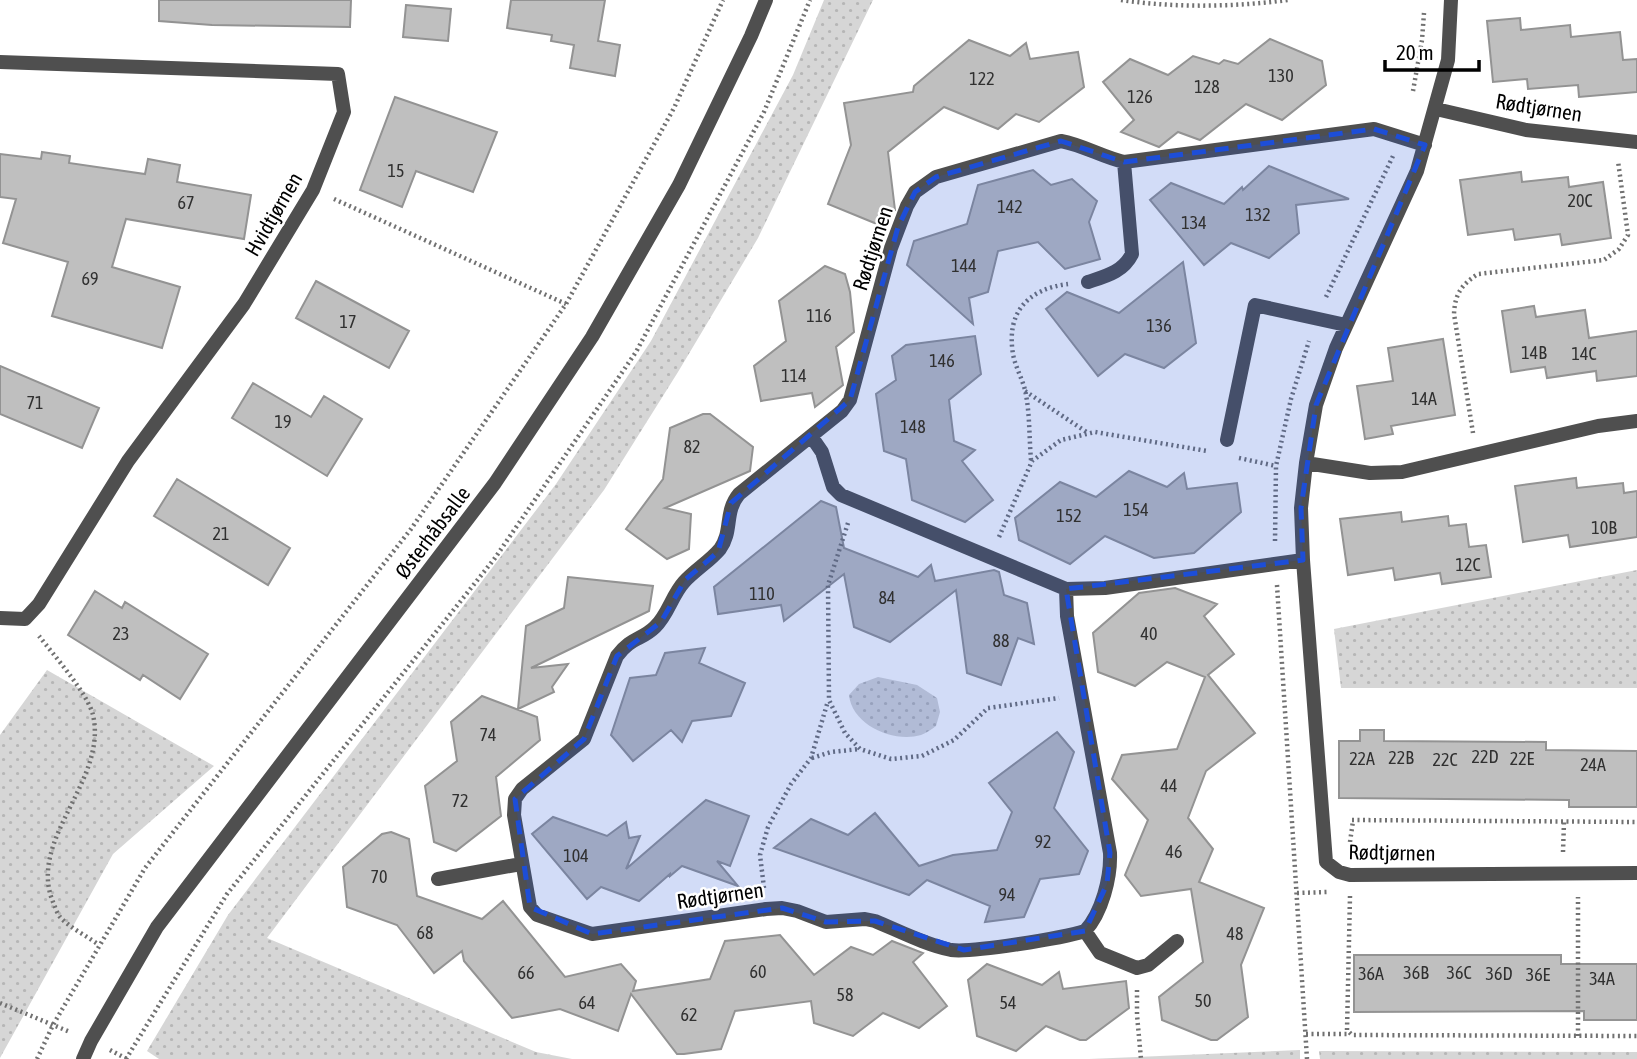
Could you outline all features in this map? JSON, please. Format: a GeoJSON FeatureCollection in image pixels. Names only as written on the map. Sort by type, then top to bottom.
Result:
{"type":"FeatureCollection","features":[{"type":"Feature","properties":{"kind":"street","name":"Østerhåbsalle"},"geometry":{"type":"LineString","coordinates":[[83,1059],[157,927],[495,483],[592,337],[679,185],[766,0]]}},
{"type":"Feature","properties":{"kind":"street","name":"Rødtjørnen"},"geometry":{"type":"LineString","coordinates":[[1451,0],[1448,60],[1417,172],[1346,325],[1317,405],[1306,463],[1301,508],[1303,560],[1326,862],[1332,868],[1350,875],[1637,873]]}},
{"type":"Feature","properties":{"kind":"street","name":"Hvidtjørnen"},"geometry":{"type":"LineString","coordinates":[[0,62],[338,74],[344,112],[313,190],[244,304],[128,461],[39,604],[25,619]]}},
{"type":"Feature","properties":{"kind":"street","name":"Rødtjørnen"},"geometry":{"type":"LineString","coordinates":[[1436,109],[1526,130],[1637,142]]}},
{"type":"Feature","properties":{"kind":"street","name":"Rødtjørnen"},"geometry":{"type":"LineString","coordinates":[[1085,931],[1041,940],[952,950],[875,921],[865,919],[826,922],[789,909],[766,908],[592,934],[537,915],[530,907],[514,815],[515,799],[522,789],[584,739],[617,656],[625,645],[653,630],[661,622],[675,593],[685,580],[718,552],[724,543],[731,503],[842,411],[850,400],[891,247],[915,192],[936,177],[1061,141],[1076,144],[1108,159],[1124,162],[1374,129],[1425,145]]}},
{"type":"Feature","properties":{"kind":"street"},"geometry":{"type":"LineString","coordinates":[[1088,282],[1121,270],[1132,254],[1124,162]]}},
{"type":"Feature","properties":{"kind":"street"},"geometry":{"type":"LineString","coordinates":[[1227,440],[1255,305],[1346,325]]}},
{"type":"Feature","properties":{"kind":"street"},"geometry":{"type":"LineString","coordinates":[[1306,463],[1370,473],[1402,472],[1598,426],[1637,421]]}},
{"type":"Feature","properties":{"kind":"street"},"geometry":{"type":"LineString","coordinates":[[811,436],[822,452],[833,487],[841,495],[1066,589],[1105,588],[1303,560]]}},
{"type":"Feature","properties":{"kind":"street"},"geometry":{"type":"LineString","coordinates":[[1066,589],[1067,617],[1110,853],[1110,868],[1095,916],[1085,931],[1100,953],[1137,968],[1148,965],[1177,941]]}},
{"type":"Feature","properties":{"kind":"street"},"geometry":{"type":"LineString","coordinates":[[0,618],[25,619]]}},
{"type":"Feature","properties":{"kind":"street"},"geometry":{"type":"LineString","coordinates":[[438,879],[521,864]]}},
{"type":"Feature","properties":{"kind":"path"},"geometry":{"type":"LineString","coordinates":[[37,1059],[52,1025],[145,868],[411,529],[566,304],[674,108],[723,0]]}},
{"type":"Feature","properties":{"kind":"path"},"geometry":{"type":"LineString","coordinates":[[0,1003],[127,1059],[228,894],[495,558],[636,352],[764,112],[810,0]]}},
{"type":"Feature","properties":{"kind":"path"},"geometry":{"type":"LineString","coordinates":[[1121,0],[1239,6],[1288,0]]}},
{"type":"Feature","properties":{"kind":"path"},"geometry":{"type":"LineString","coordinates":[[1476,455],[1454,314],[1455,298],[1463,283],[1478,274],[1604,260],[1619,249],[1628,235],[1614,139]]}},
{"type":"Feature","properties":{"kind":"path"},"geometry":{"type":"LineString","coordinates":[[313,190],[566,304]]}},
{"type":"Feature","properties":{"kind":"path"},"geometry":{"type":"LineString","coordinates":[[990,557],[1031,461],[1025,391],[1012,353],[1014,324],[1021,303],[1040,291],[1088,282]]}},
{"type":"Feature","properties":{"kind":"path"},"geometry":{"type":"LineString","coordinates":[[1025,391],[1089,433]]}},
{"type":"Feature","properties":{"kind":"path"},"geometry":{"type":"LineString","coordinates":[[1031,461],[1061,440],[1089,433],[1107,433],[1220,454]]}},
{"type":"Feature","properties":{"kind":"path"},"geometry":{"type":"LineString","coordinates":[[1232,456],[1276,466]]}},
{"type":"Feature","properties":{"kind":"path"},"geometry":{"type":"LineString","coordinates":[[766,908],[760,855],[768,827],[791,784],[811,758],[828,700],[828,585],[856,501]]}},
{"type":"Feature","properties":{"kind":"path"},"geometry":{"type":"LineString","coordinates":[[25,619],[69,673],[93,712],[96,736],[89,767],[51,851],[47,888],[59,916],[99,945]]}},
{"type":"Feature","properties":{"kind":"path"},"geometry":{"type":"LineString","coordinates":[[811,758],[831,752],[860,749],[891,759],[922,756],[954,740],[988,708],[1081,695]]}},
{"type":"Feature","properties":{"kind":"path"},"geometry":{"type":"LineString","coordinates":[[828,700],[845,733],[860,749]]}},
{"type":"Feature","properties":{"kind":"path"},"geometry":{"type":"LineString","coordinates":[[1320,784],[1353,821],[1637,822]]}},
{"type":"Feature","properties":{"kind":"path"},"geometry":{"type":"LineString","coordinates":[[1349,1034],[1350,828],[1353,821]]}},
{"type":"Feature","properties":{"kind":"path"},"geometry":{"type":"LineString","coordinates":[[1564,822],[1571,873],[1578,1036]]}},
{"type":"Feature","properties":{"kind":"path"},"geometry":{"type":"LineString","coordinates":[[1137,968],[1136,1015],[1141,1059]]}},
{"type":"Feature","properties":{"kind":"path"},"geometry":{"type":"LineString","coordinates":[[1306,1034],[1637,1036]]}},
{"type":"Feature","properties":{"kind":"highlighted area"},"geometry":{"type":"Polygon","coordinates":[[[1374,129],[1425,145],[1316,405],[1301,508],[1303,560],[1066,589],[1110,853],[1107,884],[1085,931],[964,950],[875,921],[826,922],[782,908],[592,934],[530,907],[515,799],[584,739],[617,656],[661,622],[685,580],[718,552],[731,503],[850,400],[898,227],[915,192],[936,177],[1061,141],[1124,162],[1374,129]]]}},
{"type":"Feature","properties":{"kind":"shaded area"},"geometry":{"type":"Polygon","coordinates":[[[824,0],[873,0],[758,238],[604,490],[267,938],[536,1052],[572,1059],[159,1059],[147,1051],[228,915],[556,484],[651,341],[793,75],[824,0]]]}},
{"type":"Feature","properties":{"kind":"shaded area"},"geometry":{"type":"Polygon","coordinates":[[[1637,570],[1637,688],[1341,688],[1334,629],[1637,570]]]}},
{"type":"Feature","properties":{"kind":"shaded area"},"geometry":{"type":"Polygon","coordinates":[[[47,670],[214,766],[113,854],[0,1058],[0,735],[47,670]]]}},
{"type":"Feature","properties":{"kind":"shaded area"},"geometry":{"type":"Polygon","coordinates":[[[878,677],[917,685],[937,698],[940,712],[936,726],[921,735],[910,737],[887,734],[866,723],[852,706],[849,695],[859,684],[878,677]]]}},
{"type":"Feature","properties":{"kind":"shaded area"},"geometry":{"type":"Polygon","coordinates":[[[1300,1050],[1300,1059],[1089,1059],[1300,1050]]]}},
{"type":"Feature","properties":{"kind":"shaded area"},"geometry":{"type":"Polygon","coordinates":[[[1319,1051],[1637,1052],[1637,1059],[1320,1059],[1319,1051]]]}},
{"type":"Feature","properties":{"kind":"building"},"geometry":{"type":"Polygon","coordinates":[[[159,0],[351,0],[350,27],[212,25],[159,21],[159,0]]]}},
{"type":"Feature","properties":{"kind":"building"},"geometry":{"type":"Polygon","coordinates":[[[511,0],[605,0],[598,41],[620,45],[615,76],[570,68],[574,45],[551,41],[552,35],[507,28],[511,0]]]}},
{"type":"Feature","properties":{"kind":"building"},"geometry":{"type":"Polygon","coordinates":[[[406,5],[451,9],[448,41],[403,37],[406,5]]]}},
{"type":"Feature","properties":{"kind":"building"},"geometry":{"type":"Polygon","coordinates":[[[1520,18],[1521,30],[1570,25],[1571,37],[1620,32],[1623,60],[1637,59],[1637,92],[1579,97],[1578,85],[1528,89],[1527,79],[1493,82],[1487,21],[1520,18]]]}},
{"type":"Feature","properties":{"kind":"building"},"geometry":{"type":"Polygon","coordinates":[[[1270,39],[1322,61],[1326,85],[1282,120],[1246,104],[1200,140],[1178,132],[1159,147],[1121,132],[1134,120],[1103,82],[1130,59],[1168,75],[1193,56],[1219,64],[1224,60],[1238,64],[1270,39]]]}},
{"type":"Feature","properties":{"kind":"building"},"geometry":{"type":"Polygon","coordinates":[[[969,40],[1010,56],[1026,43],[1030,59],[1078,52],[1084,87],[1039,122],[1016,114],[998,129],[944,107],[888,152],[895,210],[877,224],[828,204],[851,145],[844,103],[913,92],[914,86],[969,40]]]}},
{"type":"Feature","properties":{"kind":"building"},"geometry":{"type":"Polygon","coordinates":[[[395,97],[497,132],[473,192],[416,171],[402,207],[360,190],[395,97]]]}},
{"type":"Feature","properties":{"kind":"building"},"geometry":{"type":"Polygon","coordinates":[[[42,152],[70,156],[69,163],[145,174],[148,159],[180,165],[177,182],[251,195],[244,239],[126,219],[112,267],[180,287],[162,348],[52,316],[68,262],[3,243],[16,199],[0,197],[0,154],[41,159],[42,152]]]}},
{"type":"Feature","properties":{"kind":"building"},"geometry":{"type":"Polygon","coordinates":[[[1269,166],[1349,199],[1296,205],[1299,233],[1269,258],[1231,243],[1204,265],[1150,200],[1171,183],[1224,204],[1269,166]]]}},
{"type":"Feature","properties":{"kind":"building"},"geometry":{"type":"Polygon","coordinates":[[[1033,170],[1051,185],[1072,179],[1097,201],[1089,222],[1100,259],[1065,269],[1038,242],[998,251],[988,292],[969,298],[973,324],[907,265],[914,241],[967,224],[978,185],[1033,170]]]}},
{"type":"Feature","properties":{"kind":"building"},"geometry":{"type":"Polygon","coordinates":[[[1521,172],[1522,182],[1568,177],[1569,187],[1603,182],[1611,238],[1562,245],[1560,234],[1515,240],[1513,229],[1468,235],[1460,180],[1521,172]]]}},
{"type":"Feature","properties":{"kind":"building"},"geometry":{"type":"Polygon","coordinates":[[[1183,262],[1196,343],[1164,368],[1125,354],[1098,376],[1046,309],[1067,292],[1119,313],[1183,262]]]}},
{"type":"Feature","properties":{"kind":"building"},"geometry":{"type":"Polygon","coordinates":[[[825,266],[845,274],[850,292],[854,332],[836,347],[843,385],[815,407],[812,393],[761,401],[754,366],[786,341],[779,301],[825,266]]]}},
{"type":"Feature","properties":{"kind":"building"},"geometry":{"type":"Polygon","coordinates":[[[316,281],[409,331],[389,368],[296,318],[316,281]]]}},
{"type":"Feature","properties":{"kind":"building"},"geometry":{"type":"Polygon","coordinates":[[[1534,306],[1536,317],[1585,310],[1589,338],[1637,331],[1637,376],[1597,381],[1596,371],[1547,378],[1545,367],[1511,372],[1502,311],[1534,306]]]}},
{"type":"Feature","properties":{"kind":"building"},"geometry":{"type":"Polygon","coordinates":[[[975,336],[981,374],[949,400],[954,441],[975,450],[962,461],[993,500],[965,522],[912,500],[906,459],[884,451],[876,394],[896,380],[892,356],[906,345],[975,336]]]}},
{"type":"Feature","properties":{"kind":"building"},"geometry":{"type":"Polygon","coordinates":[[[1443,339],[1455,415],[1391,426],[1393,434],[1365,439],[1357,386],[1393,381],[1388,348],[1443,339]]]}},
{"type":"Feature","properties":{"kind":"building"},"geometry":{"type":"Polygon","coordinates":[[[0,366],[99,408],[82,448],[0,414],[0,366]]]}},
{"type":"Feature","properties":{"kind":"building"},"geometry":{"type":"Polygon","coordinates":[[[253,383],[311,417],[324,396],[362,419],[327,476],[232,418],[253,383]]]}},
{"type":"Feature","properties":{"kind":"building"},"geometry":{"type":"Polygon","coordinates":[[[703,414],[710,414],[753,447],[750,471],[665,508],[691,514],[689,549],[667,559],[626,529],[663,479],[670,428],[703,414]]]}},
{"type":"Feature","properties":{"kind":"building"},"geometry":{"type":"Polygon","coordinates":[[[1129,471],[1167,487],[1184,473],[1187,489],[1237,483],[1241,512],[1194,553],[1154,558],[1105,536],[1070,564],[1019,540],[1015,518],[1060,482],[1096,497],[1129,471]]]}},
{"type":"Feature","properties":{"kind":"building"},"geometry":{"type":"Polygon","coordinates":[[[1576,478],[1577,488],[1623,483],[1624,493],[1637,491],[1637,537],[1570,547],[1568,535],[1523,542],[1515,486],[1576,478]]]}},
{"type":"Feature","properties":{"kind":"building"},"geometry":{"type":"Polygon","coordinates":[[[177,479],[290,548],[268,585],[154,516],[177,479]]]}},
{"type":"Feature","properties":{"kind":"building"},"geometry":{"type":"Polygon","coordinates":[[[821,501],[836,507],[844,548],[918,577],[931,565],[935,581],[994,570],[999,572],[1004,595],[1027,603],[1034,644],[1018,638],[1001,685],[967,673],[956,590],[890,642],[854,627],[844,574],[784,621],[781,605],[718,614],[714,587],[821,501]]]}},
{"type":"Feature","properties":{"kind":"building"},"geometry":{"type":"Polygon","coordinates":[[[1401,512],[1402,522],[1448,516],[1449,526],[1466,524],[1469,547],[1486,545],[1491,577],[1442,584],[1440,573],[1395,580],[1393,568],[1348,575],[1340,519],[1401,512]]]}},
{"type":"Feature","properties":{"kind":"building"},"geometry":{"type":"Polygon","coordinates":[[[568,577],[653,586],[649,611],[531,668],[568,664],[552,687],[554,692],[518,709],[526,626],[564,608],[568,577]]]}},
{"type":"Feature","properties":{"kind":"building"},"geometry":{"type":"Polygon","coordinates":[[[1175,588],[1217,604],[1204,616],[1234,654],[1208,675],[1255,733],[1206,771],[1188,818],[1213,849],[1199,882],[1264,908],[1241,965],[1248,1017],[1217,1040],[1162,1020],[1159,997],[1203,962],[1191,889],[1141,896],[1125,875],[1148,820],[1112,779],[1122,755],[1177,749],[1205,677],[1167,662],[1135,686],[1098,672],[1093,633],[1139,593],[1175,588]]]}},
{"type":"Feature","properties":{"kind":"building"},"geometry":{"type":"Polygon","coordinates":[[[95,591],[122,608],[125,602],[208,654],[180,699],[143,675],[140,680],[68,635],[95,591]]]}},
{"type":"Feature","properties":{"kind":"building"},"geometry":{"type":"Polygon","coordinates":[[[705,648],[699,663],[745,683],[731,716],[692,721],[682,742],[671,730],[633,761],[611,735],[630,678],[656,675],[665,653],[705,648]]]}},
{"type":"Feature","properties":{"kind":"building"},"geometry":{"type":"Polygon","coordinates":[[[482,696],[537,717],[540,740],[496,777],[501,816],[456,851],[434,842],[425,786],[457,761],[451,722],[482,696]]]}},
{"type":"Feature","properties":{"kind":"building"},"geometry":{"type":"Polygon","coordinates":[[[1360,730],[1384,730],[1384,741],[1546,742],[1546,750],[1637,751],[1637,807],[1569,807],[1569,800],[1339,798],[1339,741],[1360,741],[1360,730]]]}},
{"type":"Feature","properties":{"kind":"building"},"geometry":{"type":"Polygon","coordinates":[[[1057,732],[1074,752],[1054,808],[1088,851],[1079,874],[1040,879],[1024,917],[985,922],[990,906],[927,880],[909,895],[774,848],[811,819],[848,835],[875,813],[919,866],[953,855],[997,850],[1012,812],[989,783],[1057,732]]]}},
{"type":"Feature","properties":{"kind":"building"},"geometry":{"type":"Polygon","coordinates":[[[706,800],[749,816],[730,866],[717,861],[738,886],[682,866],[639,901],[601,887],[587,899],[532,834],[553,817],[607,836],[626,822],[629,838],[640,836],[626,869],[706,800]]]}},
{"type":"Feature","properties":{"kind":"building"},"geometry":{"type":"Polygon","coordinates":[[[391,832],[409,839],[417,896],[482,919],[503,901],[565,977],[621,964],[636,981],[633,991],[710,979],[725,941],[780,935],[814,975],[851,947],[873,955],[892,941],[923,953],[913,962],[947,1006],[919,1028],[883,1013],[853,1036],[814,1023],[811,1001],[735,1011],[721,1049],[684,1054],[677,1054],[631,994],[618,1031],[560,1009],[512,1018],[464,961],[462,951],[434,973],[397,925],[347,907],[343,867],[382,834],[391,832]]]}},
{"type":"Feature","properties":{"kind":"building"},"geometry":{"type":"Polygon","coordinates":[[[1354,955],[1561,955],[1561,964],[1637,964],[1637,1020],[1584,1020],[1584,1011],[1354,1012],[1354,955]]]}},
{"type":"Feature","properties":{"kind":"building"},"geometry":{"type":"Polygon","coordinates":[[[987,964],[1042,985],[1059,972],[1063,989],[1126,981],[1129,1008],[1086,1040],[1046,1026],[1016,1051],[977,1036],[968,980],[987,964]]]}}]}
